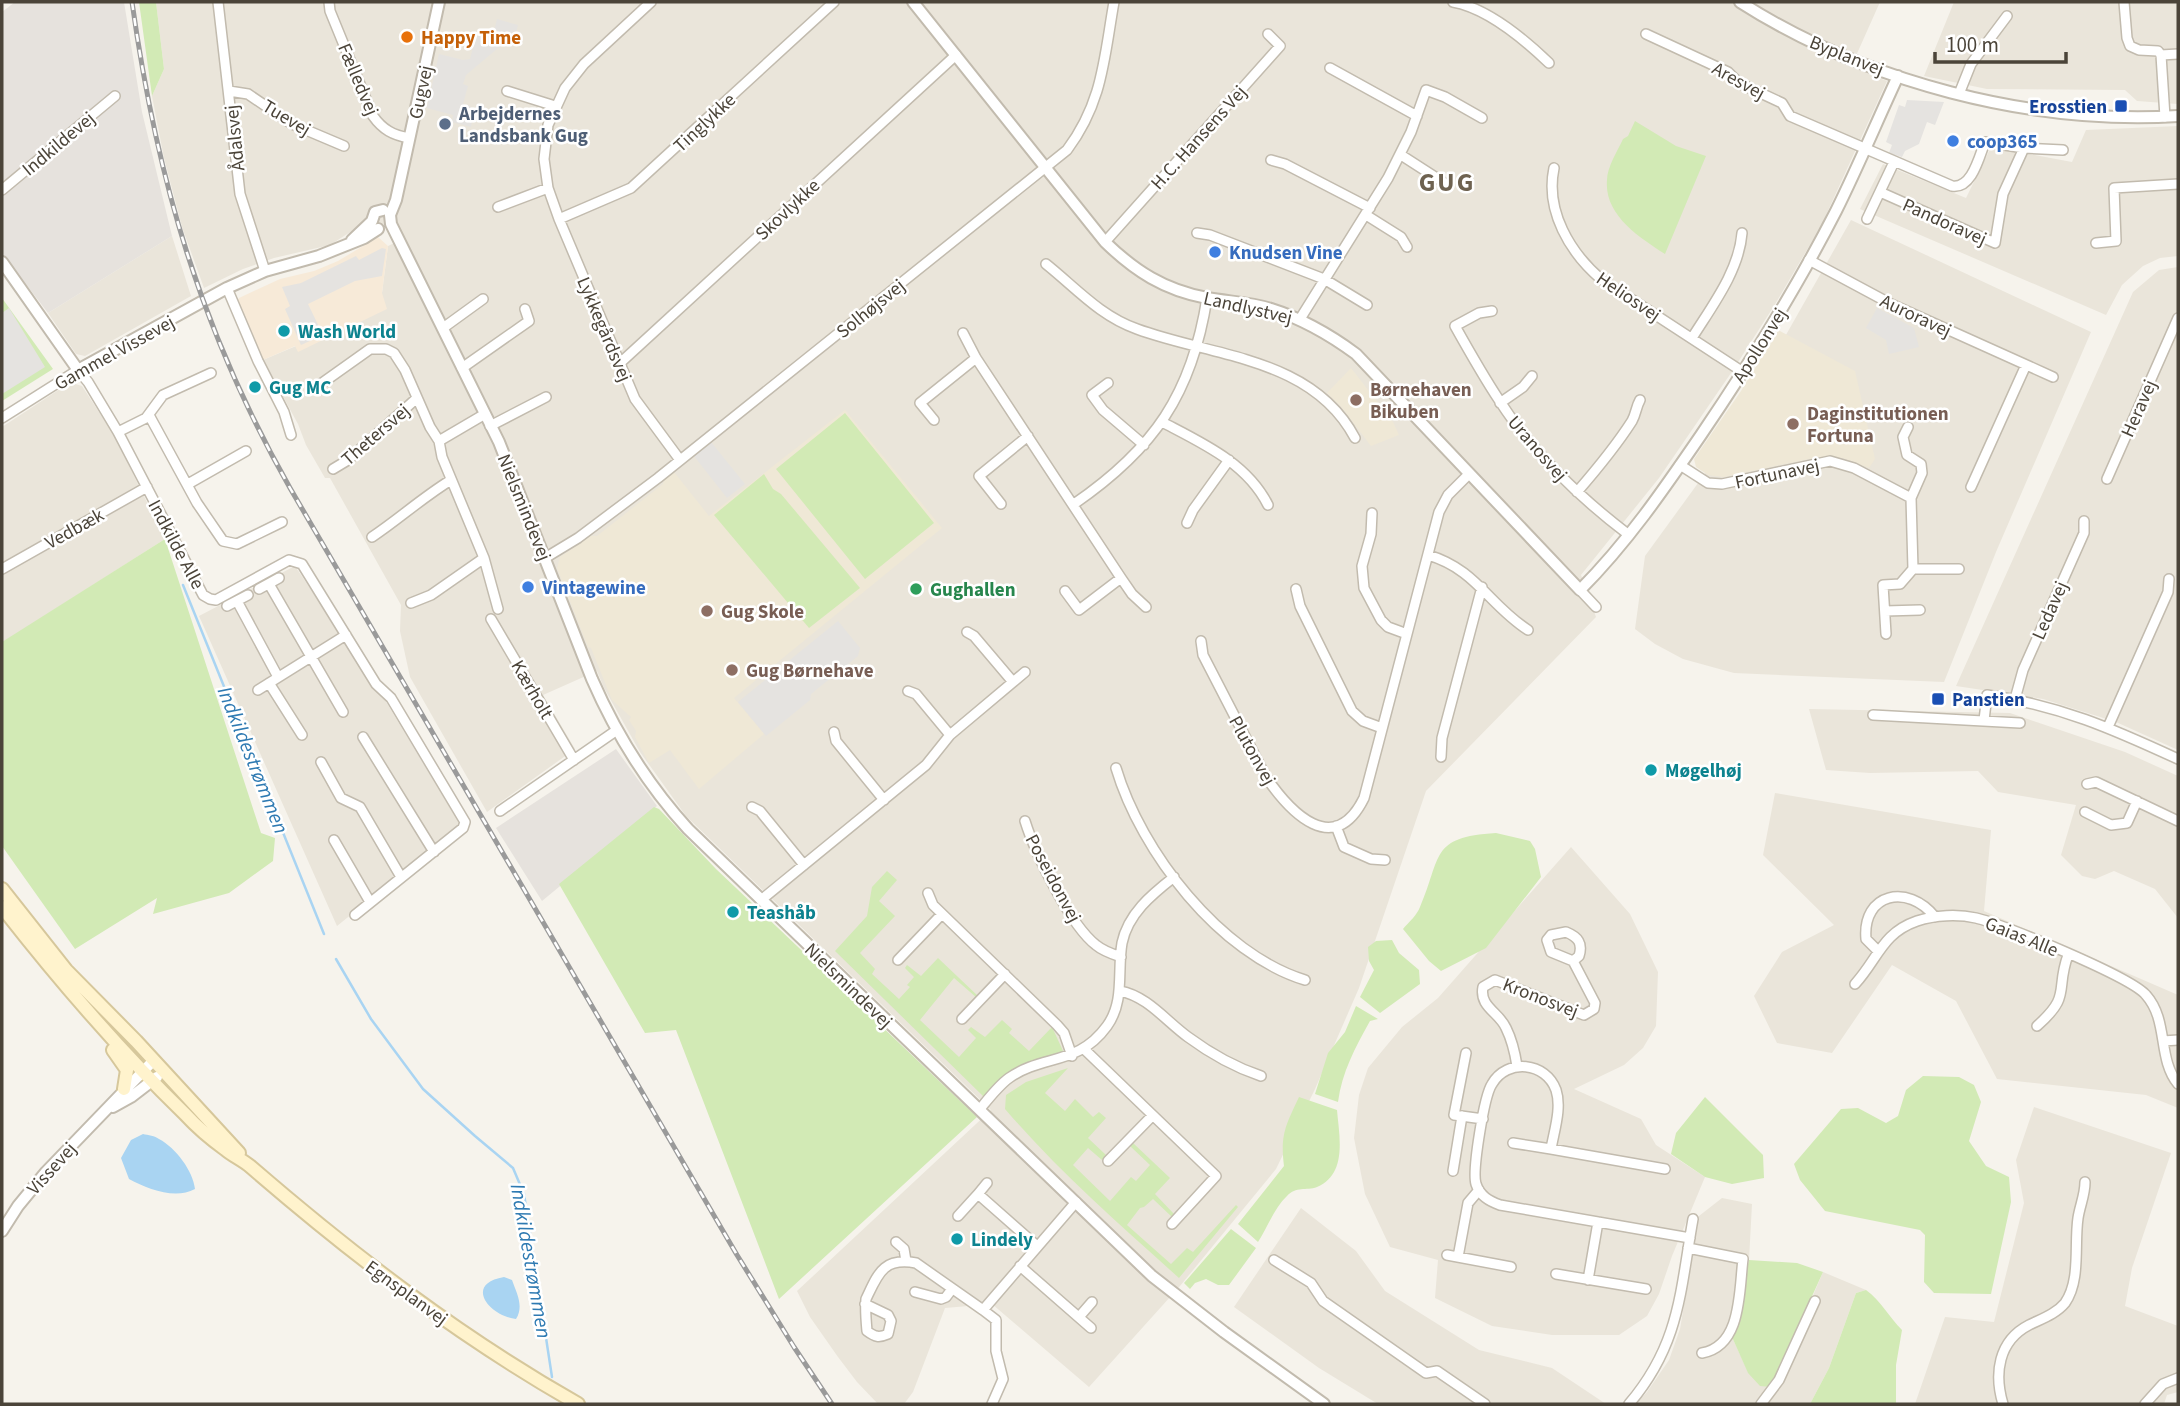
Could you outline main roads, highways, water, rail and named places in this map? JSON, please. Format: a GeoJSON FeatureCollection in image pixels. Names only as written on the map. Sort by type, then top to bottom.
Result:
{"type":"FeatureCollection","features":[{"type":"Feature","properties":{"kind":"main road","name":"Egnsplanvej"},"geometry":{"type":"LineString","coordinates":[[2,889],[66,971],[153,1061],[153,1075]]}},
{"type":"Feature","properties":{"kind":"main road","name":"Egnsplanvej"},"geometry":{"type":"LineString","coordinates":[[2,908],[85,1009],[153,1075],[206,1133],[248,1164],[394,1284],[498,1356],[578,1404]]}},
{"type":"Feature","properties":{"kind":"main road"},"geometry":{"type":"LineString","coordinates":[[85,1009],[125,1064],[128,1076],[124,1089]]}},
{"type":"Feature","properties":{"kind":"main road","name":"Egnsplanvej"},"geometry":{"type":"LineString","coordinates":[[153,1075],[219,1130],[248,1164]]}},
{"type":"Feature","properties":{"kind":"water"},"geometry":{"type":"Polygon","coordinates":[[[143,1134],[157,1138],[177,1154],[191,1175],[195,1189],[170,1193],[129,1179],[121,1158],[131,1140],[143,1134]]]}},
{"type":"Feature","properties":{"kind":"water"},"geometry":{"type":"Polygon","coordinates":[[[504,1277],[512,1280],[518,1295],[520,1305],[516,1319],[497,1312],[485,1300],[483,1293],[485,1286],[504,1277]]]}},
{"type":"Feature","properties":{"kind":"waterway","name":"Indkildestrømmen"},"geometry":{"type":"LineString","coordinates":[[183,585],[324,934]]}},
{"type":"Feature","properties":{"kind":"waterway","name":"Indkildestrømmen"},"geometry":{"type":"LineString","coordinates":[[336,959],[371,1019],[423,1089],[513,1168],[524,1194],[552,1377]]}},
{"type":"Feature","properties":{"kind":"railway"},"geometry":{"type":"LineString","coordinates":[[132,2],[155,131],[187,253],[231,371],[259,429],[290,488],[737,1255],[832,1404]]}},
{"type":"Feature","properties":{"kind":"place","name":"Happy Time"},"geometry":{"type":"Point","coordinates":[407,37]}},
{"type":"Feature","properties":{"kind":"place","name":"Erosstien"},"geometry":{"type":"Point","coordinates":[2121,106]}},
{"type":"Feature","properties":{"kind":"place","name":"Arbejdernes Landsbank Gug"},"geometry":{"type":"Point","coordinates":[445,124]}},
{"type":"Feature","properties":{"kind":"place","name":"coop365"},"geometry":{"type":"Point","coordinates":[1953,141]}},
{"type":"Feature","properties":{"kind":"place","name":"Knudsen Vine"},"geometry":{"type":"Point","coordinates":[1215,252]}},
{"type":"Feature","properties":{"kind":"place","name":"Wash World"},"geometry":{"type":"Point","coordinates":[284,331]}},
{"type":"Feature","properties":{"kind":"place","name":"Gug MC"},"geometry":{"type":"Point","coordinates":[255,387]}},
{"type":"Feature","properties":{"kind":"place","name":"Børnehaven Bikuben"},"geometry":{"type":"Point","coordinates":[1356,400]}},
{"type":"Feature","properties":{"kind":"place","name":"Daginstitutionen Fortuna"},"geometry":{"type":"Point","coordinates":[1793,424]}},
{"type":"Feature","properties":{"kind":"place","name":"Vintagewine"},"geometry":{"type":"Point","coordinates":[528,587]}},
{"type":"Feature","properties":{"kind":"place","name":"Gughallen"},"geometry":{"type":"Point","coordinates":[916,589]}},
{"type":"Feature","properties":{"kind":"place","name":"Gug Skole"},"geometry":{"type":"Point","coordinates":[707,611]}},
{"type":"Feature","properties":{"kind":"place","name":"Gug Børnehave"},"geometry":{"type":"Point","coordinates":[732,670]}},
{"type":"Feature","properties":{"kind":"place","name":"Panstien"},"geometry":{"type":"Point","coordinates":[1938,699]}},
{"type":"Feature","properties":{"kind":"place","name":"Møgelhøj"},"geometry":{"type":"Point","coordinates":[1651,770]}},
{"type":"Feature","properties":{"kind":"place","name":"Teashåb"},"geometry":{"type":"Point","coordinates":[733,912]}},
{"type":"Feature","properties":{"kind":"place","name":"Lindely"},"geometry":{"type":"Point","coordinates":[957,1239]}},
{"type":"Feature","properties":{"kind":"district","name":"GUG"},"geometry":{"type":"Point","coordinates":[1447,182]}}]}
